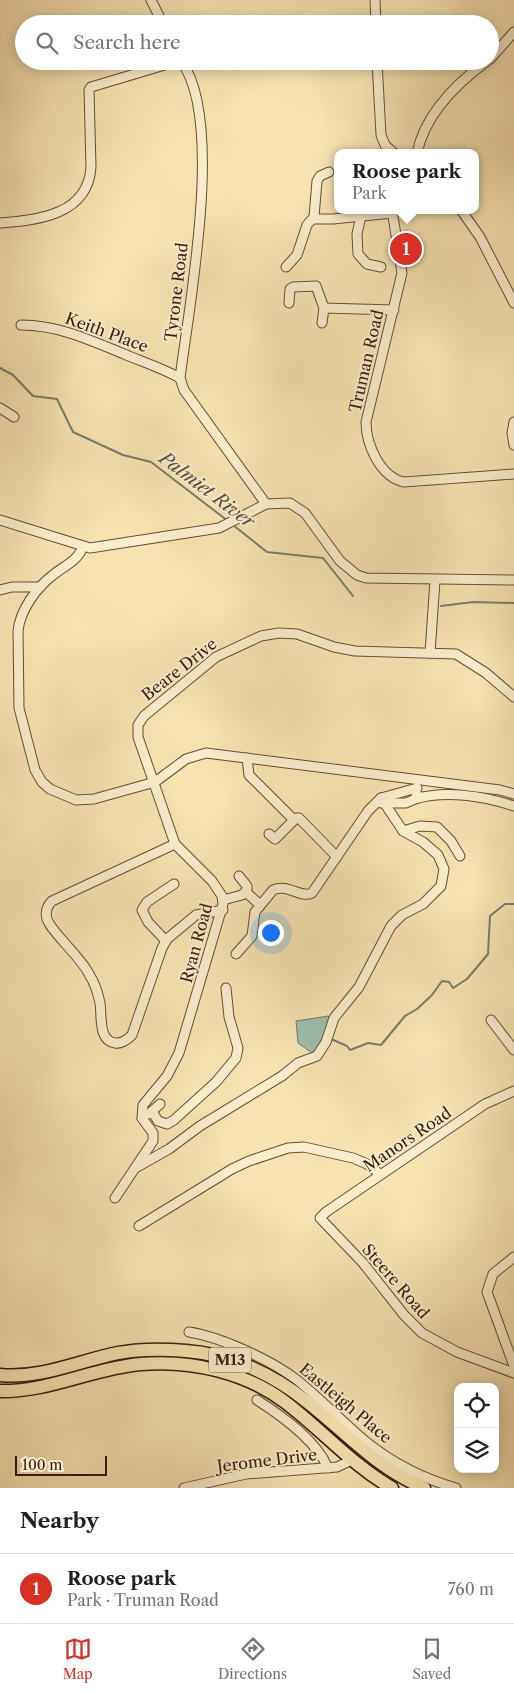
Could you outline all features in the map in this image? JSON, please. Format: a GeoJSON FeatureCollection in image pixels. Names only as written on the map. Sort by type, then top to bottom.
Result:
{"type":"FeatureCollection","features":[{"type":"Feature","properties":{"kind":"highway","name":"M13"},"geometry":{"type":"LineString","coordinates":[[0,1376],[36,1375],[118,1353],[139,1351],[187,1351],[213,1356],[252,1368],[291,1389],[382,1466],[424,1488]]}},
{"type":"Feature","properties":{"kind":"highway","name":"M13"},"geometry":{"type":"LineString","coordinates":[[0,1391],[34,1389],[140,1364],[176,1364],[212,1369],[242,1378],[277,1396],[352,1460],[392,1488]]}},
{"type":"Feature","properties":{"kind":"street"},"geometry":{"type":"LineString","coordinates":[[151,0],[158,15]]}},
{"type":"Feature","properties":{"kind":"street"},"geometry":{"type":"LineString","coordinates":[[375,0],[376,15]]}},
{"type":"Feature","properties":{"kind":"street"},"geometry":{"type":"LineString","coordinates":[[499,49],[514,32]]}},
{"type":"Feature","properties":{"kind":"street","name":"Tyrone Road"},"geometry":{"type":"LineString","coordinates":[[0,224],[28,221],[53,215],[75,202],[85,192],[90,179],[91,167],[89,90],[91,87],[149,70]]}},
{"type":"Feature","properties":{"kind":"street","name":"Tyrone Road"},"geometry":{"type":"LineString","coordinates":[[180,378],[200,220],[202,143],[200,113],[195,89],[188,70]]}},
{"type":"Feature","properties":{"kind":"street"},"geometry":{"type":"LineString","coordinates":[[377,70],[380,127],[388,149]]}},
{"type":"Feature","properties":{"kind":"street"},"geometry":{"type":"LineString","coordinates":[[418,149],[422,136],[434,115],[464,78],[475,70]]}},
{"type":"Feature","properties":{"kind":"street"},"geometry":{"type":"LineString","coordinates":[[286,267],[297,255],[308,225],[313,219],[316,184],[320,176],[328,172]]}},
{"type":"Feature","properties":{"kind":"street","name":"Truman Road"},"geometry":{"type":"LineString","coordinates":[[313,219],[373,214]]}},
{"type":"Feature","properties":{"kind":"street","name":"Truman Road"},"geometry":{"type":"LineString","coordinates":[[392,214],[402,273],[366,422],[368,438],[385,472],[393,478],[404,482],[514,474]]}},
{"type":"Feature","properties":{"kind":"street"},"geometry":{"type":"LineString","coordinates":[[464,214],[480,237],[514,303]]}},
{"type":"Feature","properties":{"kind":"street"},"geometry":{"type":"LineString","coordinates":[[361,216],[357,234],[358,254],[367,264],[381,267]]}},
{"type":"Feature","properties":{"kind":"street"},"geometry":{"type":"LineString","coordinates":[[289,303],[290,289],[293,287],[314,286],[318,289],[324,308],[322,323]]}},
{"type":"Feature","properties":{"kind":"street"},"geometry":{"type":"LineString","coordinates":[[324,308],[394,310]]}},
{"type":"Feature","properties":{"kind":"street","name":"Keith Place"},"geometry":{"type":"LineString","coordinates":[[21,325],[44,326],[70,332],[158,367],[180,378]]}},
{"type":"Feature","properties":{"kind":"street"},"geometry":{"type":"LineString","coordinates":[[180,378],[184,390],[266,504]]}},
{"type":"Feature","properties":{"kind":"street"},"geometry":{"type":"LineString","coordinates":[[0,408],[14,418]]}},
{"type":"Feature","properties":{"kind":"street"},"geometry":{"type":"LineString","coordinates":[[514,422],[512,432],[514,444]]}},
{"type":"Feature","properties":{"kind":"street"},"geometry":{"type":"LineString","coordinates":[[0,520],[90,548],[218,528],[266,504],[280,502],[300,507],[335,554],[357,575],[376,580],[514,580]]}},
{"type":"Feature","properties":{"kind":"street"},"geometry":{"type":"LineString","coordinates":[[83,546],[81,554],[40,587],[20,618],[18,631],[19,708],[37,774],[46,786],[60,795],[83,801],[155,782],[176,765],[195,755],[206,753],[418,784],[500,790],[514,794]]}},
{"type":"Feature","properties":{"kind":"street"},"geometry":{"type":"LineString","coordinates":[[430,653],[435,580]]}},
{"type":"Feature","properties":{"kind":"street"},"geometry":{"type":"LineString","coordinates":[[0,590],[12,587],[40,587]]}},
{"type":"Feature","properties":{"kind":"street","name":"Beare Drive"},"geometry":{"type":"LineString","coordinates":[[155,782],[138,737],[141,720],[204,666],[239,644],[261,636],[288,633],[355,652],[449,653],[462,657],[486,673],[514,697]]}},
{"type":"Feature","properties":{"kind":"street"},"geometry":{"type":"LineString","coordinates":[[248,758],[249,775],[294,820]]}},
{"type":"Feature","properties":{"kind":"street","name":"Ryan Road"},"geometry":{"type":"LineString","coordinates":[[142,1118],[143,1104],[167,1076],[179,1054],[223,910],[223,900],[212,881],[175,844],[155,782]]}},
{"type":"Feature","properties":{"kind":"street"},"geometry":{"type":"LineString","coordinates":[[415,799],[418,784]]}},
{"type":"Feature","properties":{"kind":"street"},"geometry":{"type":"LineString","coordinates":[[236,954],[252,936],[254,916],[260,905],[273,890],[292,888],[306,895],[312,893],[360,820],[381,801],[418,784]]}},
{"type":"Feature","properties":{"kind":"street"},"geometry":{"type":"LineString","coordinates":[[381,801],[406,803],[437,794],[495,800],[514,806]]}},
{"type":"Feature","properties":{"kind":"street"},"geometry":{"type":"LineString","coordinates":[[137,1167],[169,1149],[200,1126],[282,1076],[298,1062],[317,1056],[322,1050],[334,1018],[358,987],[391,926],[402,915],[423,904],[435,893],[444,880],[444,869],[438,855],[423,842],[403,831],[381,801]]}},
{"type":"Feature","properties":{"kind":"street"},"geometry":{"type":"LineString","coordinates":[[269,834],[274,839],[294,820],[301,819],[337,856]]}},
{"type":"Feature","properties":{"kind":"street"},"geometry":{"type":"LineString","coordinates":[[403,831],[420,826],[437,827],[452,841],[460,856]]}},
{"type":"Feature","properties":{"kind":"street"},"geometry":{"type":"LineString","coordinates":[[175,844],[52,901],[47,910],[49,922],[90,974],[100,1001],[102,1029],[108,1040],[124,1042],[132,1035],[166,940],[196,915],[223,910]]}},
{"type":"Feature","properties":{"kind":"street"},"geometry":{"type":"LineString","coordinates":[[239,876],[247,886],[246,892]]}},
{"type":"Feature","properties":{"kind":"street"},"geometry":{"type":"LineString","coordinates":[[166,940],[148,922],[142,910],[147,902],[174,884]]}},
{"type":"Feature","properties":{"kind":"street"},"geometry":{"type":"LineString","coordinates":[[246,892],[260,905]]}},
{"type":"Feature","properties":{"kind":"street"},"geometry":{"type":"LineString","coordinates":[[223,900],[246,892]]}},
{"type":"Feature","properties":{"kind":"street"},"geometry":{"type":"LineString","coordinates":[[152,1111],[160,1123],[167,1124],[174,1120],[232,1064],[238,1048],[229,1017],[226,988]]}},
{"type":"Feature","properties":{"kind":"street"},"geometry":{"type":"LineString","coordinates":[[491,1020],[514,1050]]}},
{"type":"Feature","properties":{"kind":"street","name":"Manors Road"},"geometry":{"type":"LineString","coordinates":[[320,1218],[380,1174],[485,1104],[514,1091]]}},
{"type":"Feature","properties":{"kind":"street"},"geometry":{"type":"LineString","coordinates":[[115,1198],[153,1141],[153,1133],[142,1118],[160,1104]]}},
{"type":"Feature","properties":{"kind":"street"},"geometry":{"type":"LineString","coordinates":[[139,1226],[249,1161],[288,1148],[310,1148],[352,1158],[367,1164],[380,1174]]}},
{"type":"Feature","properties":{"kind":"street","name":"Steere Road"},"geometry":{"type":"LineString","coordinates":[[320,1218],[363,1263],[404,1315],[422,1333],[457,1352],[514,1373]]}},
{"type":"Feature","properties":{"kind":"street"},"geometry":{"type":"LineString","coordinates":[[514,1257],[493,1274],[487,1292],[514,1366]]}},
{"type":"Feature","properties":{"kind":"street","name":"Eastleigh Place"},"geometry":{"type":"LineString","coordinates":[[189,1332],[219,1341],[284,1371],[378,1450],[417,1473],[456,1488]]}},
{"type":"Feature","properties":{"kind":"street"},"geometry":{"type":"LineString","coordinates":[[257,1400],[277,1414],[316,1450],[328,1468]]}},
{"type":"Feature","properties":{"kind":"street","name":"Jerome Drive"},"geometry":{"type":"LineString","coordinates":[[184,1488],[246,1474],[338,1467],[352,1460]]}},
{"type":"Feature","properties":{"kind":"shaded area"},"geometry":{"type":"Polygon","coordinates":[[[328,1016],[332,1019],[318,1049],[312,1053],[298,1043],[296,1021],[328,1016]]]}},
{"type":"Feature","properties":{"kind":"waterway","name":"Palmiet River"},"geometry":{"type":"LineString","coordinates":[[0,368],[13,375],[33,396],[57,399],[73,432],[123,455],[151,462],[228,521]]}},
{"type":"Feature","properties":{"kind":"waterway","name":"Palmiet River"},"geometry":{"type":"LineString","coordinates":[[233,525],[267,552],[323,558],[353,596]]}},
{"type":"Feature","properties":{"kind":"waterway","name":"Palmiet River"},"geometry":{"type":"LineString","coordinates":[[441,606],[473,602],[514,603]]}},
{"type":"Feature","properties":{"kind":"waterway"},"geometry":{"type":"LineString","coordinates":[[331,1039],[347,1046],[350,1050],[368,1043],[381,1045],[405,1016],[417,1009],[432,995],[442,981],[449,982],[453,988],[467,979],[488,954],[490,916],[505,904],[514,904]]}},
{"type":"Feature","properties":{"kind":"place","name":"Roose park"},"geometry":{"type":"Point","coordinates":[406,249]}}]}
